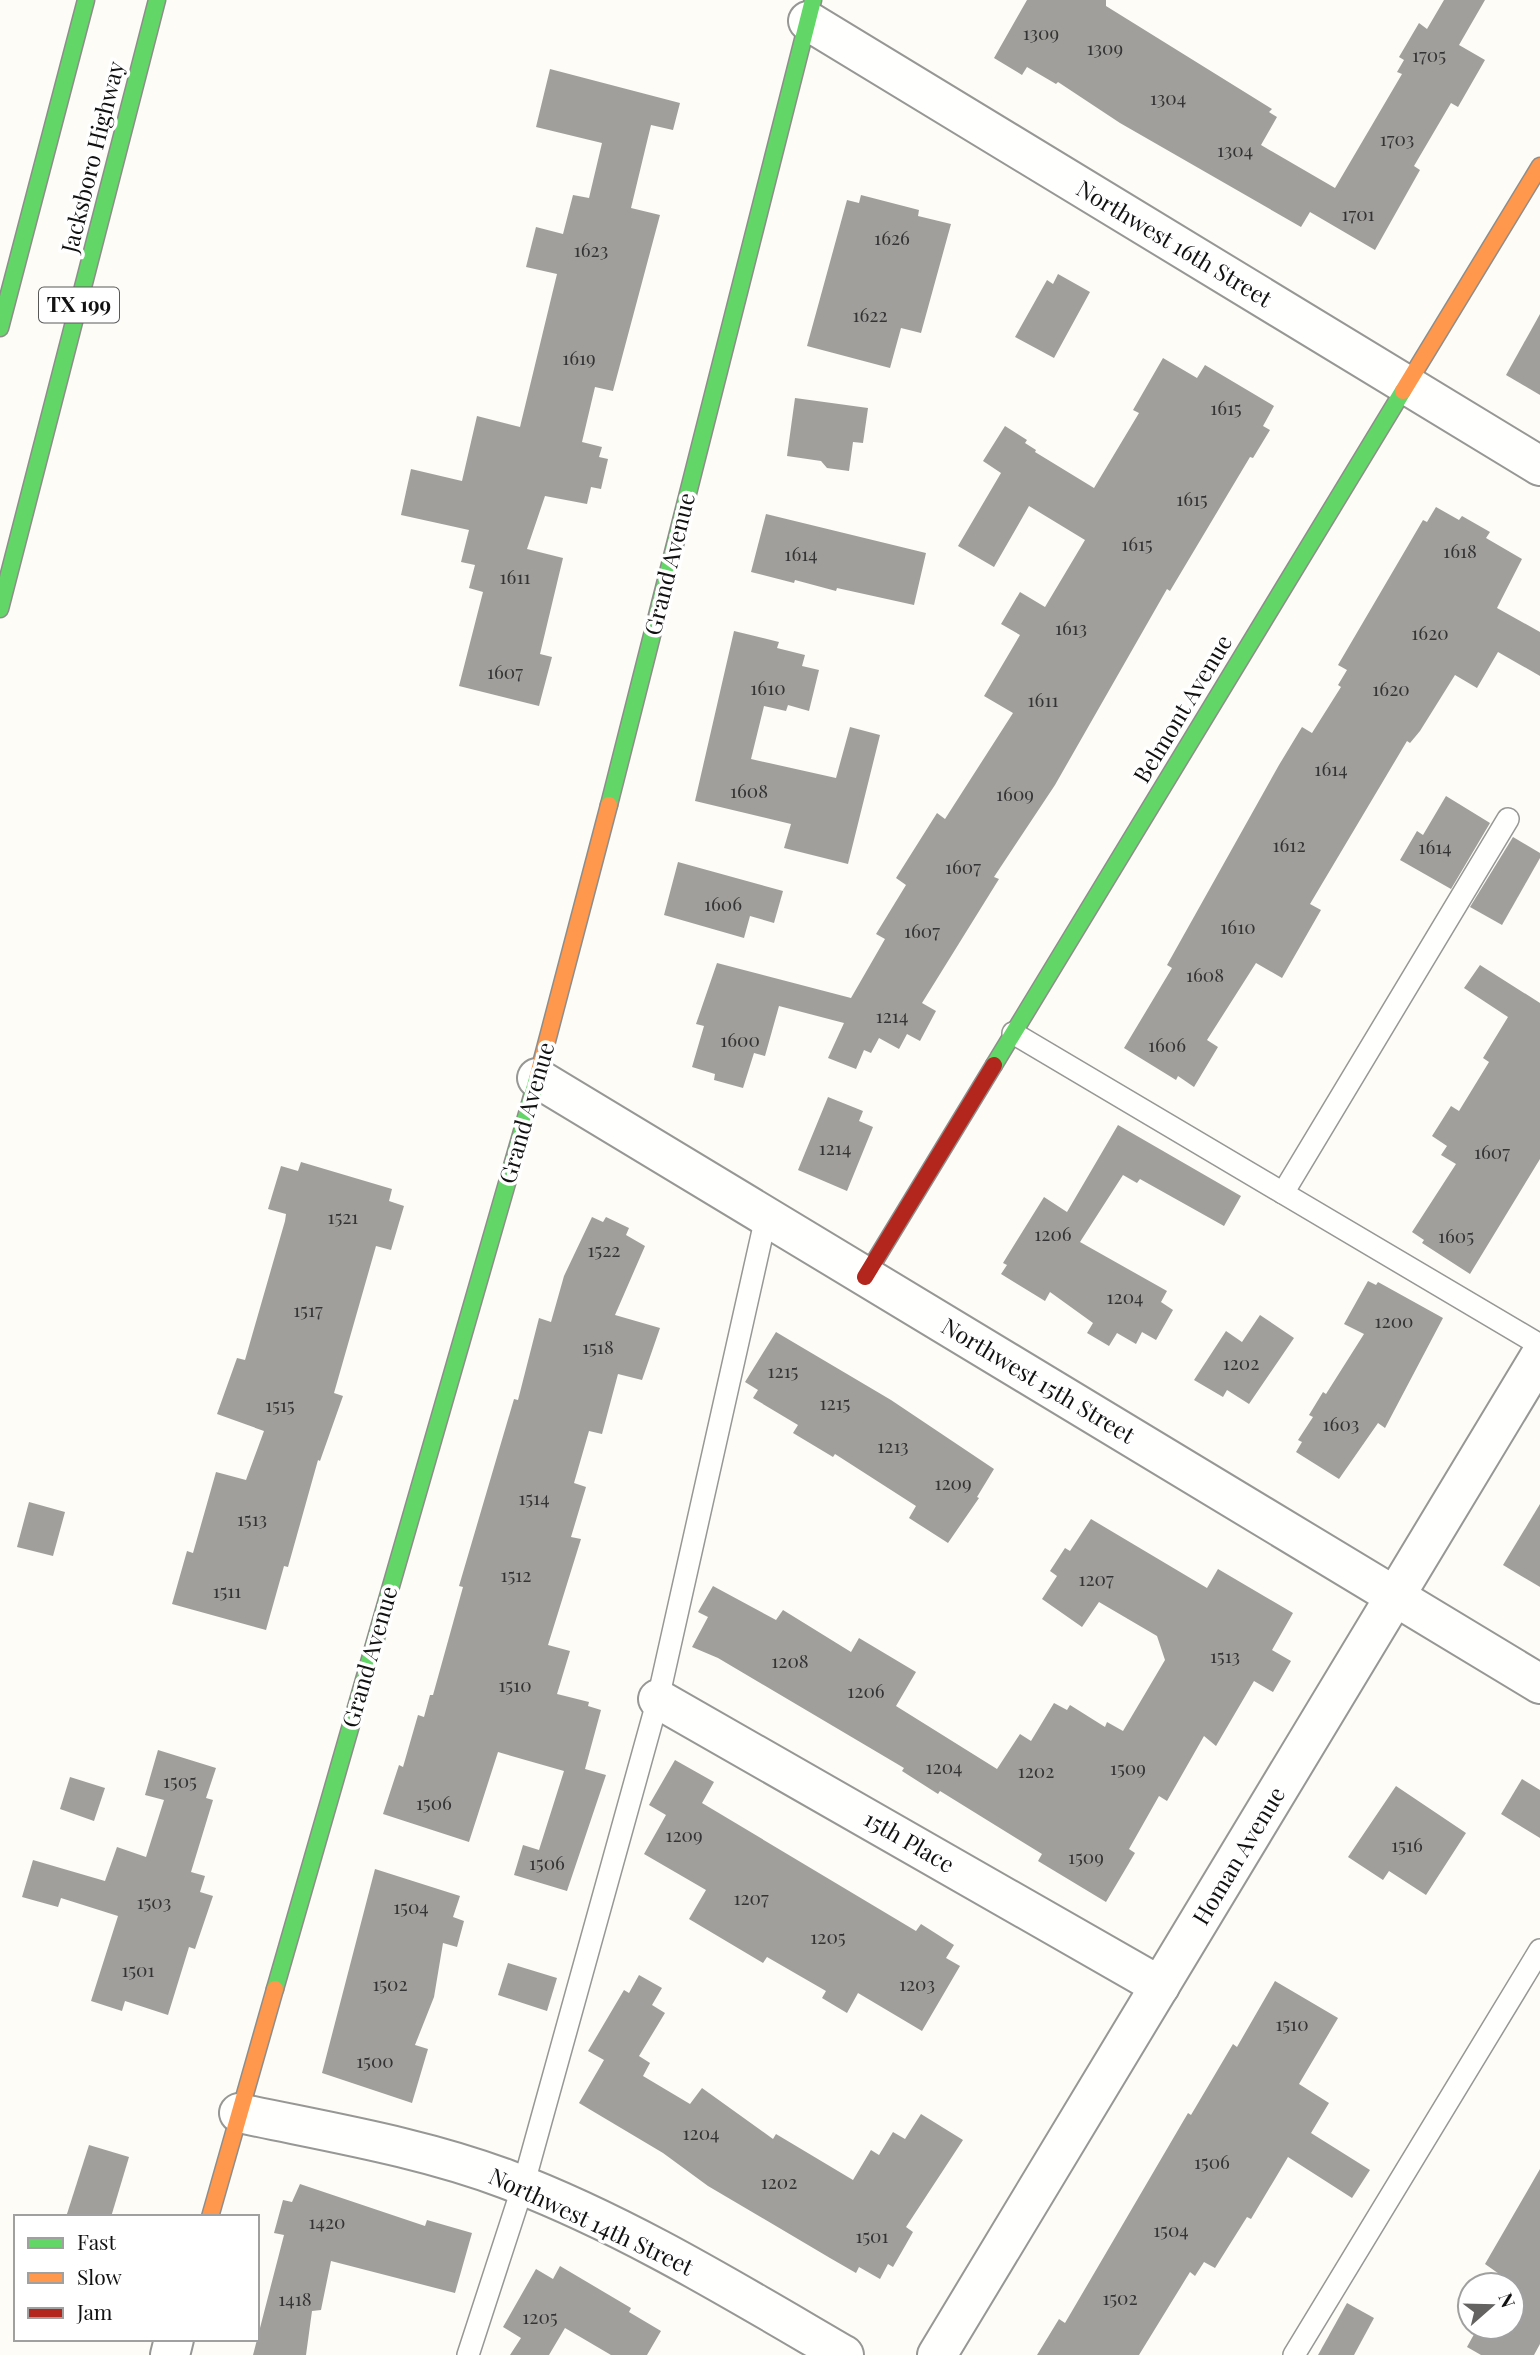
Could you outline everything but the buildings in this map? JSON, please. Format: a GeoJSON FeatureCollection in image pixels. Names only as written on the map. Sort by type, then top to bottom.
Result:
{"type":"FeatureCollection","features":[{"type":"Feature","properties":{"kind":"street","name":"Jacksboro Highway"},"geometry":{"type":"LineString","coordinates":[[0,328],[86,0]]}},
{"type":"Feature","properties":{"kind":"street","name":"Jacksboro Highway"},"geometry":{"type":"LineString","coordinates":[[0,609],[157,0]]}},
{"type":"Feature","properties":{"kind":"street","name":"Northwest 16th Street"},"geometry":{"type":"LineString","coordinates":[[810,11],[1540,466]]}},
{"type":"Feature","properties":{"kind":"street","name":"Grand Avenue"},"geometry":{"type":"LineString","coordinates":[[210,2215],[537,1078],[810,11]]}},
{"type":"Feature","properties":{"kind":"street","name":"Belmont Avenue"},"geometry":{"type":"LineString","coordinates":[[865,1277],[1540,166]]}},
{"type":"Feature","properties":{"kind":"street","name":"Northwest 15th Street"},"geometry":{"type":"LineString","coordinates":[[537,1078],[1540,1684]]}},
{"type":"Feature","properties":{"kind":"street","name":"Homan Avenue"},"geometry":{"type":"LineString","coordinates":[[937,2355],[1540,1356]]}},
{"type":"Feature","properties":{"kind":"street","name":"15th Place"},"geometry":{"type":"LineString","coordinates":[[658,1699],[1160,1986]]}},
{"type":"Feature","properties":{"kind":"street","name":"Northwest 14th Street"},"geometry":{"type":"LineString","coordinates":[[239,2113],[425,2154],[523,2186],[668,2252],[844,2355]]}},
{"type":"Feature","properties":{"kind":"lane"},"geometry":{"type":"LineString","coordinates":[[1283,1193],[1508,819]]}},
{"type":"Feature","properties":{"kind":"lane"},"geometry":{"type":"LineString","coordinates":[[1013,1033],[1540,1345]]}},
{"type":"Feature","properties":{"kind":"lane"},"geometry":{"type":"LineString","coordinates":[[468,2355],[523,2186],[658,1699],[766,1217]]}},
{"type":"Feature","properties":{"kind":"lane"},"geometry":{"type":"LineString","coordinates":[[1294,2355],[1540,1950]]}},
{"type":"Feature","properties":{"kind":"traffic: fast"},"geometry":{"type":"LineString","coordinates":[[0,328],[86,0]]}},
{"type":"Feature","properties":{"kind":"traffic: fast"},"geometry":{"type":"LineString","coordinates":[[0,609],[157,0]]}},
{"type":"Feature","properties":{"kind":"traffic: fast"},"geometry":{"type":"LineString","coordinates":[[609,805],[813,0]]}},
{"type":"Feature","properties":{"kind":"traffic: fast"},"geometry":{"type":"LineString","coordinates":[[994,1065],[1403,391]]}},
{"type":"Feature","properties":{"kind":"traffic: fast"},"geometry":{"type":"LineString","coordinates":[[275,1989],[537,1079]]}},
{"type":"Feature","properties":{"kind":"traffic: slow"},"geometry":{"type":"LineString","coordinates":[[1403,391],[1540,166]]}},
{"type":"Feature","properties":{"kind":"traffic: slow"},"geometry":{"type":"LineString","coordinates":[[537,1079],[609,805]]}},
{"type":"Feature","properties":{"kind":"traffic: slow"},"geometry":{"type":"LineString","coordinates":[[211,2215],[275,1989]]}},
{"type":"Feature","properties":{"kind":"traffic: jam"},"geometry":{"type":"LineString","coordinates":[[865,1277],[994,1065]]}}]}
